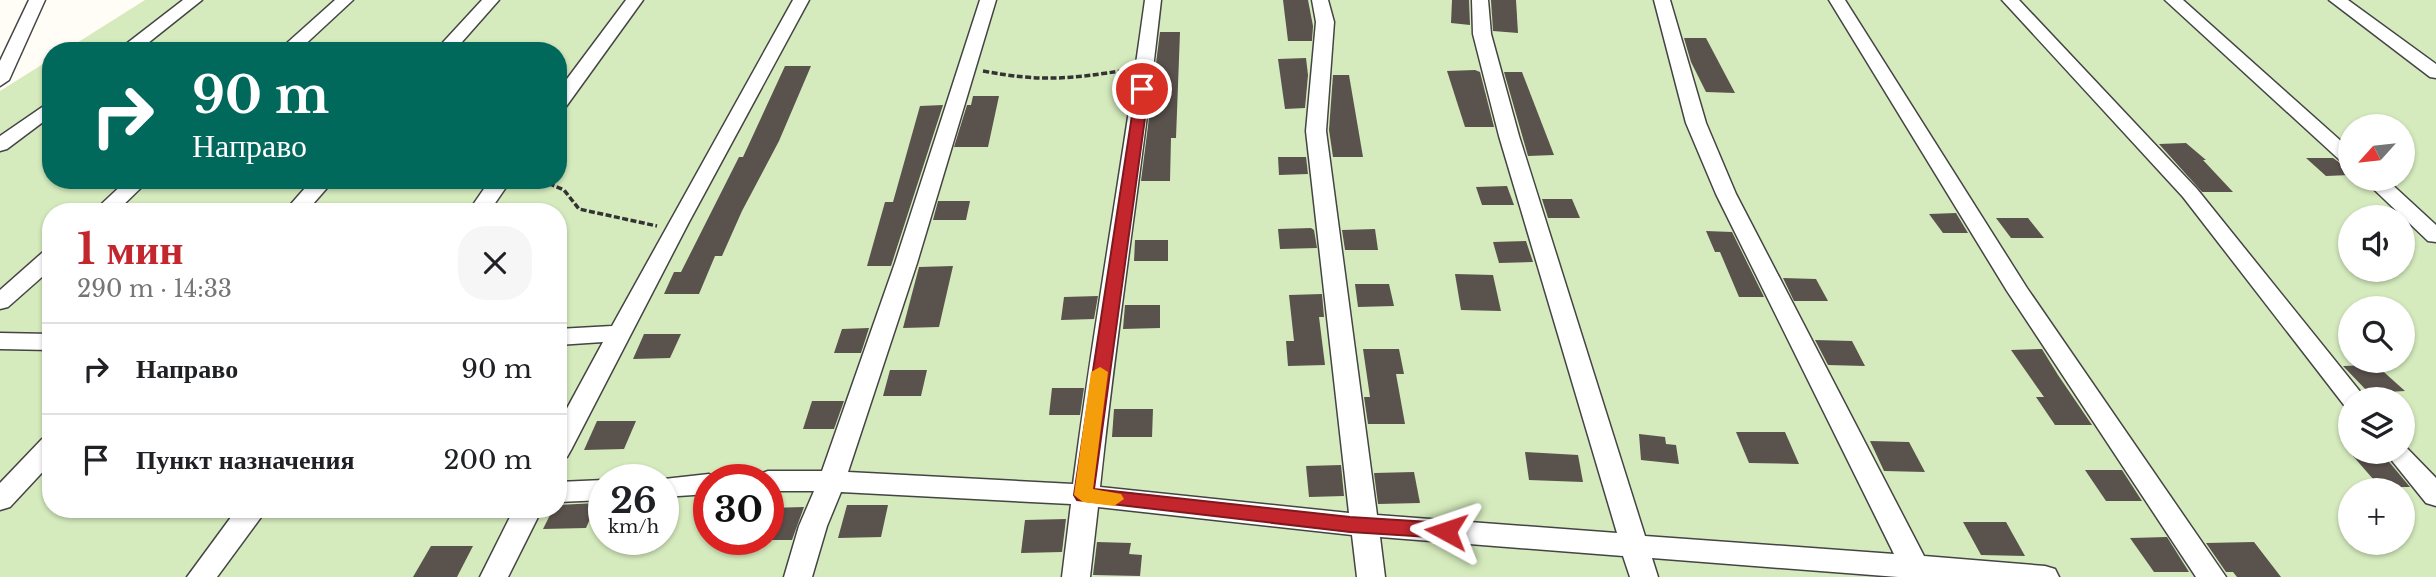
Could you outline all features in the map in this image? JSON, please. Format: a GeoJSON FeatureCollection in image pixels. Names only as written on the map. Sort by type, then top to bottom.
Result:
{"type":"FeatureCollection","features":[{"type":"Feature","properties":{"kind":"street"},"geometry":{"type":"LineString","coordinates":[[0,80],[37,0]]}},
{"type":"Feature","properties":{"kind":"street"},"geometry":{"type":"LineString","coordinates":[[138,42],[194,0]]}},
{"type":"Feature","properties":{"kind":"street"},"geometry":{"type":"LineString","coordinates":[[297,42],[345,0]]}},
{"type":"Feature","properties":{"kind":"street"},"geometry":{"type":"LineString","coordinates":[[452,42],[491,0]]}},
{"type":"Feature","properties":{"kind":"street"},"geometry":{"type":"LineString","coordinates":[[567,92],[635,0]]}},
{"type":"Feature","properties":{"kind":"street"},"geometry":{"type":"LineString","coordinates":[[567,434],[678,222],[801,0]]}},
{"type":"Feature","properties":{"kind":"street"},"geometry":{"type":"LineString","coordinates":[[798,577],[813,526],[832,481],[906,263],[989,0]]}},
{"type":"Feature","properties":{"kind":"street"},"geometry":{"type":"LineString","coordinates":[[1076,577],[1083,495],[1105,330],[1131,179],[1153,0]]}},
{"type":"Feature","properties":{"kind":"street"},"geometry":{"type":"LineString","coordinates":[[1320,0],[1325,22],[1316,131],[1371,577]]}},
{"type":"Feature","properties":{"kind":"street"},"geometry":{"type":"LineString","coordinates":[[1480,0],[1482,34],[1509,136],[1644,577]]}},
{"type":"Feature","properties":{"kind":"street"},"geometry":{"type":"LineString","coordinates":[[1662,0],[1696,123],[1726,194],[1917,572]]}},
{"type":"Feature","properties":{"kind":"street"},"geometry":{"type":"LineString","coordinates":[[1837,0],[2018,291],[2212,577]]}},
{"type":"Feature","properties":{"kind":"street"},"geometry":{"type":"LineString","coordinates":[[2010,0],[2190,193],[2344,387]]}},
{"type":"Feature","properties":{"kind":"street"},"geometry":{"type":"LineString","coordinates":[[2173,0],[2338,148]]}},
{"type":"Feature","properties":{"kind":"street"},"geometry":{"type":"LineString","coordinates":[[2337,0],[2436,73]]}},
{"type":"Feature","properties":{"kind":"street"},"geometry":{"type":"LineString","coordinates":[[0,145],[42,114]]}},
{"type":"Feature","properties":{"kind":"street"},"geometry":{"type":"LineString","coordinates":[[113,203],[129,189]]}},
{"type":"Feature","properties":{"kind":"street"},"geometry":{"type":"LineString","coordinates":[[302,203],[316,189]]}},
{"type":"Feature","properties":{"kind":"street"},"geometry":{"type":"LineString","coordinates":[[2386,191],[2436,236]]}},
{"type":"Feature","properties":{"kind":"street"},"geometry":{"type":"LineString","coordinates":[[0,302],[42,265]]}},
{"type":"Feature","properties":{"kind":"street"},"geometry":{"type":"LineString","coordinates":[[567,336],[622,333]]}},
{"type":"Feature","properties":{"kind":"street"},"geometry":{"type":"LineString","coordinates":[[0,341],[42,342]]}},
{"type":"Feature","properties":{"kind":"street"},"geometry":{"type":"LineString","coordinates":[[0,500],[42,456]]}},
{"type":"Feature","properties":{"kind":"street"},"geometry":{"type":"LineString","coordinates":[[2408,464],[2436,496]]}},
{"type":"Feature","properties":{"kind":"street"},"geometry":{"type":"LineString","coordinates":[[784,481],[832,481],[1083,495],[1917,572],[2045,577]]}},
{"type":"Feature","properties":{"kind":"street"},"geometry":{"type":"LineString","coordinates":[[567,492],[588,491]]}},
{"type":"Feature","properties":{"kind":"street"},"geometry":{"type":"LineString","coordinates":[[201,577],[246,518]]}},
{"type":"Feature","properties":{"kind":"street"},"geometry":{"type":"LineString","coordinates":[[494,577],[524,518]]}},
{"type":"Feature","properties":{"kind":"path"},"geometry":{"type":"LineString","coordinates":[[965,71],[1060,80],[1145,67]]}},
{"type":"Feature","properties":{"kind":"path"},"geometry":{"type":"LineString","coordinates":[[564,189],[574,196],[579,209],[594,215],[652,227],[678,222]]}},
{"type":"Feature","properties":{"kind":"green space"},"geometry":{"type":"Polygon","coordinates":[[[145,0],[2436,0],[2436,577],[0,577],[0,91],[42,65],[42,189],[567,189],[567,42],[78,42],[145,0]]]}},
{"type":"Feature","properties":{"kind":"building"},"geometry":{"type":"Polygon","coordinates":[[[1283,0],[1308,0],[1313,26],[1312,41],[1288,41],[1283,0]]]}},
{"type":"Feature","properties":{"kind":"building"},"geometry":{"type":"Polygon","coordinates":[[[1452,0],[1469,0],[1470,25],[1451,23],[1452,0]]]}},
{"type":"Feature","properties":{"kind":"building"},"geometry":{"type":"Polygon","coordinates":[[[1491,0],[1516,0],[1518,33],[1493,31],[1491,0]]]}},
{"type":"Feature","properties":{"kind":"building"},"geometry":{"type":"Polygon","coordinates":[[[1160,32],[1180,32],[1176,138],[1171,138],[1170,181],[1141,181],[1160,32]]]}},
{"type":"Feature","properties":{"kind":"building"},"geometry":{"type":"Polygon","coordinates":[[[1684,38],[1706,38],[1735,93],[1706,92],[1691,62],[1684,38]]]}},
{"type":"Feature","properties":{"kind":"building"},"geometry":{"type":"Polygon","coordinates":[[[1306,58],[1308,75],[1305,108],[1285,109],[1278,59],[1306,58]]]}},
{"type":"Feature","properties":{"kind":"building"},"geometry":{"type":"Polygon","coordinates":[[[785,66],[811,66],[779,141],[722,256],[715,256],[699,294],[664,294],[674,272],[681,272],[739,157],[743,157],[785,66]]]}},
{"type":"Feature","properties":{"kind":"building"},"geometry":{"type":"Polygon","coordinates":[[[1447,71],[1480,72],[1494,127],[1465,127],[1447,71]]]}},
{"type":"Feature","properties":{"kind":"building"},"geometry":{"type":"Polygon","coordinates":[[[1504,72],[1522,72],[1554,155],[1528,156],[1504,72]]]}},
{"type":"Feature","properties":{"kind":"building"},"geometry":{"type":"Polygon","coordinates":[[[1333,75],[1349,75],[1363,157],[1333,157],[1329,130],[1333,75]]]}},
{"type":"Feature","properties":{"kind":"building"},"geometry":{"type":"Polygon","coordinates":[[[973,96],[999,96],[988,147],[954,147],[967,105],[971,105],[973,96]]]}},
{"type":"Feature","properties":{"kind":"building"},"geometry":{"type":"Polygon","coordinates":[[[943,105],[891,266],[867,266],[885,202],[893,202],[920,106],[943,105]]]}},
{"type":"Feature","properties":{"kind":"building"},"geometry":{"type":"Polygon","coordinates":[[[2186,143],[2206,160],[2203,160],[2233,192],[2202,192],[2159,144],[2186,143]]]}},
{"type":"Feature","properties":{"kind":"building"},"geometry":{"type":"Polygon","coordinates":[[[1278,157],[1306,157],[1308,174],[1279,175],[1278,157]]]}},
{"type":"Feature","properties":{"kind":"building"},"geometry":{"type":"Polygon","coordinates":[[[2306,158],[2333,158],[2338,162],[2338,176],[2326,176],[2306,158]]]}},
{"type":"Feature","properties":{"kind":"building"},"geometry":{"type":"Polygon","coordinates":[[[1507,186],[1514,205],[1482,205],[1476,187],[1507,186]]]}},
{"type":"Feature","properties":{"kind":"building"},"geometry":{"type":"Polygon","coordinates":[[[1542,199],[1572,199],[1580,218],[1548,218],[1542,199]]]}},
{"type":"Feature","properties":{"kind":"building"},"geometry":{"type":"Polygon","coordinates":[[[938,201],[970,201],[966,220],[933,220],[938,201]]]}},
{"type":"Feature","properties":{"kind":"building"},"geometry":{"type":"Polygon","coordinates":[[[1956,213],[1968,233],[1943,233],[1929,214],[1956,213]]]}},
{"type":"Feature","properties":{"kind":"building"},"geometry":{"type":"Polygon","coordinates":[[[1996,218],[2028,218],[2044,238],[2011,238],[1996,218]]]}},
{"type":"Feature","properties":{"kind":"building"},"geometry":{"type":"Polygon","coordinates":[[[1278,229],[1314,230],[1317,248],[1280,249],[1278,229]]]}},
{"type":"Feature","properties":{"kind":"building"},"geometry":{"type":"Polygon","coordinates":[[[1375,229],[1378,250],[1345,250],[1342,230],[1375,229]]]}},
{"type":"Feature","properties":{"kind":"building"},"geometry":{"type":"Polygon","coordinates":[[[1706,231],[1732,232],[1764,297],[1739,297],[1720,252],[1715,252],[1706,231]]]}},
{"type":"Feature","properties":{"kind":"building"},"geometry":{"type":"Polygon","coordinates":[[[1135,240],[1168,240],[1168,261],[1134,261],[1135,240]]]}},
{"type":"Feature","properties":{"kind":"building"},"geometry":{"type":"Polygon","coordinates":[[[1526,241],[1533,262],[1499,263],[1493,242],[1526,241]]]}},
{"type":"Feature","properties":{"kind":"building"},"geometry":{"type":"Polygon","coordinates":[[[953,266],[939,327],[903,328],[919,267],[953,266]]]}},
{"type":"Feature","properties":{"kind":"building"},"geometry":{"type":"Polygon","coordinates":[[[1455,274],[1493,275],[1501,311],[1461,310],[1455,274]]]}},
{"type":"Feature","properties":{"kind":"building"},"geometry":{"type":"Polygon","coordinates":[[[1783,278],[1816,279],[1828,301],[1794,301],[1783,278]]]}},
{"type":"Feature","properties":{"kind":"building"},"geometry":{"type":"Polygon","coordinates":[[[1355,284],[1389,284],[1394,306],[1358,307],[1355,284]]]}},
{"type":"Feature","properties":{"kind":"building"},"geometry":{"type":"Polygon","coordinates":[[[1322,294],[1324,317],[1319,317],[1325,365],[1288,366],[1286,341],[1294,341],[1289,295],[1322,294]]]}},
{"type":"Feature","properties":{"kind":"building"},"geometry":{"type":"Polygon","coordinates":[[[1098,296],[1094,319],[1061,320],[1064,297],[1098,296]]]}},
{"type":"Feature","properties":{"kind":"building"},"geometry":{"type":"Polygon","coordinates":[[[1125,305],[1160,305],[1160,328],[1123,329],[1125,305]]]}},
{"type":"Feature","properties":{"kind":"building"},"geometry":{"type":"Polygon","coordinates":[[[869,328],[861,353],[834,353],[842,329],[869,328]]]}},
{"type":"Feature","properties":{"kind":"building"},"geometry":{"type":"Polygon","coordinates":[[[644,334],[681,334],[670,358],[633,359],[644,334]]]}},
{"type":"Feature","properties":{"kind":"building"},"geometry":{"type":"Polygon","coordinates":[[[1815,340],[1852,341],[1865,366],[1828,365],[1815,340]]]}},
{"type":"Feature","properties":{"kind":"building"},"geometry":{"type":"Polygon","coordinates":[[[1363,349],[1399,349],[1404,374],[1396,374],[1405,424],[1368,424],[1364,397],[1370,397],[1363,349]]]}},
{"type":"Feature","properties":{"kind":"building"},"geometry":{"type":"Polygon","coordinates":[[[2042,349],[2092,425],[2055,425],[2036,397],[2044,397],[2011,350],[2042,349]]]}},
{"type":"Feature","properties":{"kind":"building"},"geometry":{"type":"Polygon","coordinates":[[[890,370],[927,370],[921,396],[883,396],[890,370]]]}},
{"type":"Feature","properties":{"kind":"building"},"geometry":{"type":"Polygon","coordinates":[[[2350,373],[2385,373],[2401,387],[2363,387],[2350,373]]]}},
{"type":"Feature","properties":{"kind":"building"},"geometry":{"type":"Polygon","coordinates":[[[1052,388],[1084,388],[1080,415],[1049,415],[1052,388]]]}},
{"type":"Feature","properties":{"kind":"building"},"geometry":{"type":"Polygon","coordinates":[[[812,401],[844,401],[834,429],[803,429],[812,401]]]}},
{"type":"Feature","properties":{"kind":"building"},"geometry":{"type":"Polygon","coordinates":[[[1114,409],[1153,409],[1152,437],[1112,437],[1114,409]]]}},
{"type":"Feature","properties":{"kind":"building"},"geometry":{"type":"Polygon","coordinates":[[[597,421],[636,421],[624,449],[584,450],[597,421]]]}},
{"type":"Feature","properties":{"kind":"building"},"geometry":{"type":"Polygon","coordinates":[[[1736,432],[1785,432],[1799,464],[1749,463],[1736,432]]]}},
{"type":"Feature","properties":{"kind":"building"},"geometry":{"type":"Polygon","coordinates":[[[1639,434],[1665,437],[1666,444],[1676,445],[1679,464],[1641,460],[1639,434]]]}},
{"type":"Feature","properties":{"kind":"building"},"geometry":{"type":"Polygon","coordinates":[[[1870,441],[1909,442],[1925,472],[1884,471],[1870,441]]]}},
{"type":"Feature","properties":{"kind":"building"},"geometry":{"type":"Polygon","coordinates":[[[1525,452],[1578,455],[1583,482],[1529,480],[1525,452]]]}},
{"type":"Feature","properties":{"kind":"building"},"geometry":{"type":"Polygon","coordinates":[[[2360,464],[2391,464],[2402,478],[2372,478],[2360,464]]]}},
{"type":"Feature","properties":{"kind":"building"},"geometry":{"type":"Polygon","coordinates":[[[1341,465],[1344,496],[1309,497],[1306,466],[1341,465]]]}},
{"type":"Feature","properties":{"kind":"building"},"geometry":{"type":"Polygon","coordinates":[[[2085,470],[2122,470],[2142,501],[2106,501],[2085,470]]]}},
{"type":"Feature","properties":{"kind":"building"},"geometry":{"type":"Polygon","coordinates":[[[1414,472],[1420,503],[1378,504],[1374,473],[1414,472]]]}},
{"type":"Feature","properties":{"kind":"building"},"geometry":{"type":"Polygon","coordinates":[[[588,503],[586,528],[543,529],[548,518],[567,518],[567,505],[588,503]]]}},
{"type":"Feature","properties":{"kind":"building"},"geometry":{"type":"Polygon","coordinates":[[[847,505],[888,505],[881,537],[838,538],[847,505]]]}},
{"type":"Feature","properties":{"kind":"building"},"geometry":{"type":"Polygon","coordinates":[[[804,507],[792,540],[784,540],[784,508],[804,507]]]}},
{"type":"Feature","properties":{"kind":"building"},"geometry":{"type":"Polygon","coordinates":[[[1066,519],[1062,552],[1021,553],[1025,520],[1066,519]]]}},
{"type":"Feature","properties":{"kind":"building"},"geometry":{"type":"Polygon","coordinates":[[[1963,522],[2006,522],[2025,556],[1981,555],[1963,522]]]}},
{"type":"Feature","properties":{"kind":"building"},"geometry":{"type":"Polygon","coordinates":[[[2167,537],[2189,572],[2154,572],[2130,538],[2167,537]]]}},
{"type":"Feature","properties":{"kind":"building"},"geometry":{"type":"Polygon","coordinates":[[[1097,542],[1131,543],[1129,554],[1142,555],[1140,576],[1093,575],[1097,542]]]}},
{"type":"Feature","properties":{"kind":"building"},"geometry":{"type":"Polygon","coordinates":[[[2254,542],[2281,577],[2237,577],[2233,572],[2226,572],[2206,543],[2254,542]]]}},
{"type":"Feature","properties":{"kind":"building"},"geometry":{"type":"Polygon","coordinates":[[[431,546],[473,546],[457,577],[413,577],[431,546]]]}},
{"type":"Feature","properties":{"kind":"slow traffic"},"geometry":{"type":"LineString","coordinates":[[1100,372],[1083,495],[1114,499]]}},
{"type":"Feature","properties":{"kind":"route"},"geometry":{"type":"LineString","coordinates":[[1142,89],[1083,495],[1350,524],[1446,531]]}}]}
